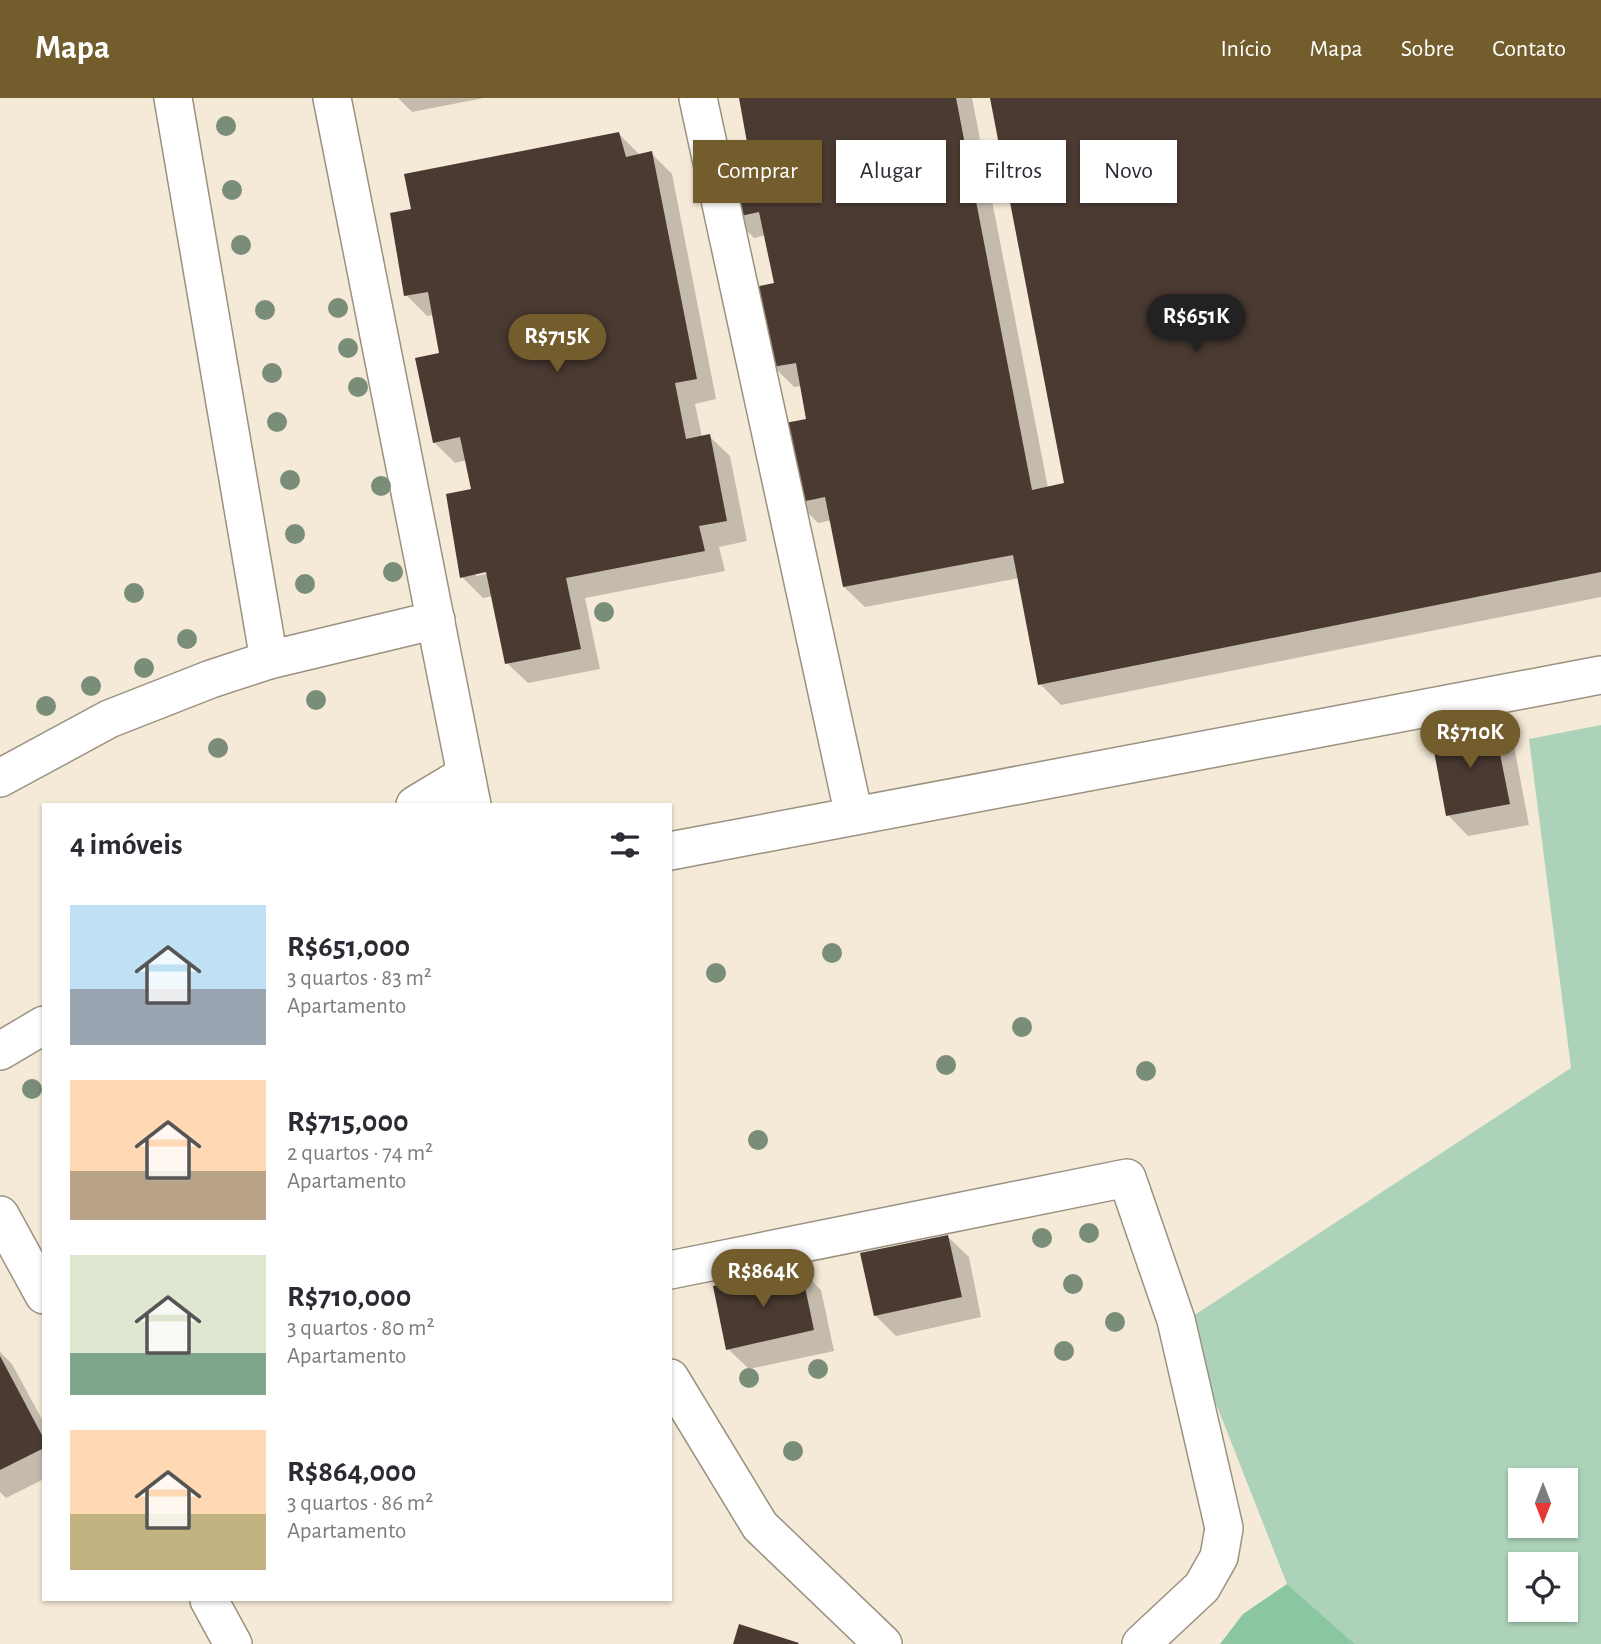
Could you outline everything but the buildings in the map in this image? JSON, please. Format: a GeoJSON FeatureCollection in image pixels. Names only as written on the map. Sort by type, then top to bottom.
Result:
{"type":"FeatureCollection","features":[{"type":"Feature","properties":{"kind":"lane"},"geometry":{"type":"LineString","coordinates":[[173,98],[269,660]]}},
{"type":"Feature","properties":{"kind":"lane"},"geometry":{"type":"LineString","coordinates":[[332,98],[468,790],[422,803]]}},
{"type":"Feature","properties":{"kind":"lane"},"geometry":{"type":"LineString","coordinates":[[698,98],[854,816]]}},
{"type":"Feature","properties":{"kind":"lane"},"geometry":{"type":"LineString","coordinates":[[0,778],[109,719],[211,679],[269,660],[436,620]]}},
{"type":"Feature","properties":{"kind":"lane"},"geometry":{"type":"LineString","coordinates":[[672,851],[1601,675]]}},
{"type":"Feature","properties":{"kind":"lane"},"geometry":{"type":"LineString","coordinates":[[0,1051],[42,1026]]}},
{"type":"Feature","properties":{"kind":"lane"},"geometry":{"type":"LineString","coordinates":[[672,1270],[1127,1178],[1176,1320],[1224,1528],[1219,1557],[1202,1587],[1141,1644]]}},
{"type":"Feature","properties":{"kind":"lane"},"geometry":{"type":"LineString","coordinates":[[0,1214],[42,1291]]}},
{"type":"Feature","properties":{"kind":"lane"},"geometry":{"type":"LineString","coordinates":[[672,1381],[760,1526],[883,1644]]}},
{"type":"Feature","properties":{"kind":"lane"},"geometry":{"type":"LineString","coordinates":[[209,1601],[221,1640]]}},
{"type":"Feature","properties":{"kind":"green space"},"geometry":{"type":"Polygon","coordinates":[[[1601,725],[1601,1644],[1355,1644],[1287,1584],[1184,1322],[1571,1068],[1529,739],[1601,725]]]}},
{"type":"Feature","properties":{"kind":"green space"},"geometry":{"type":"Polygon","coordinates":[[[1287,1584],[1355,1644],[1220,1644],[1243,1614],[1287,1584]]]}}]}
